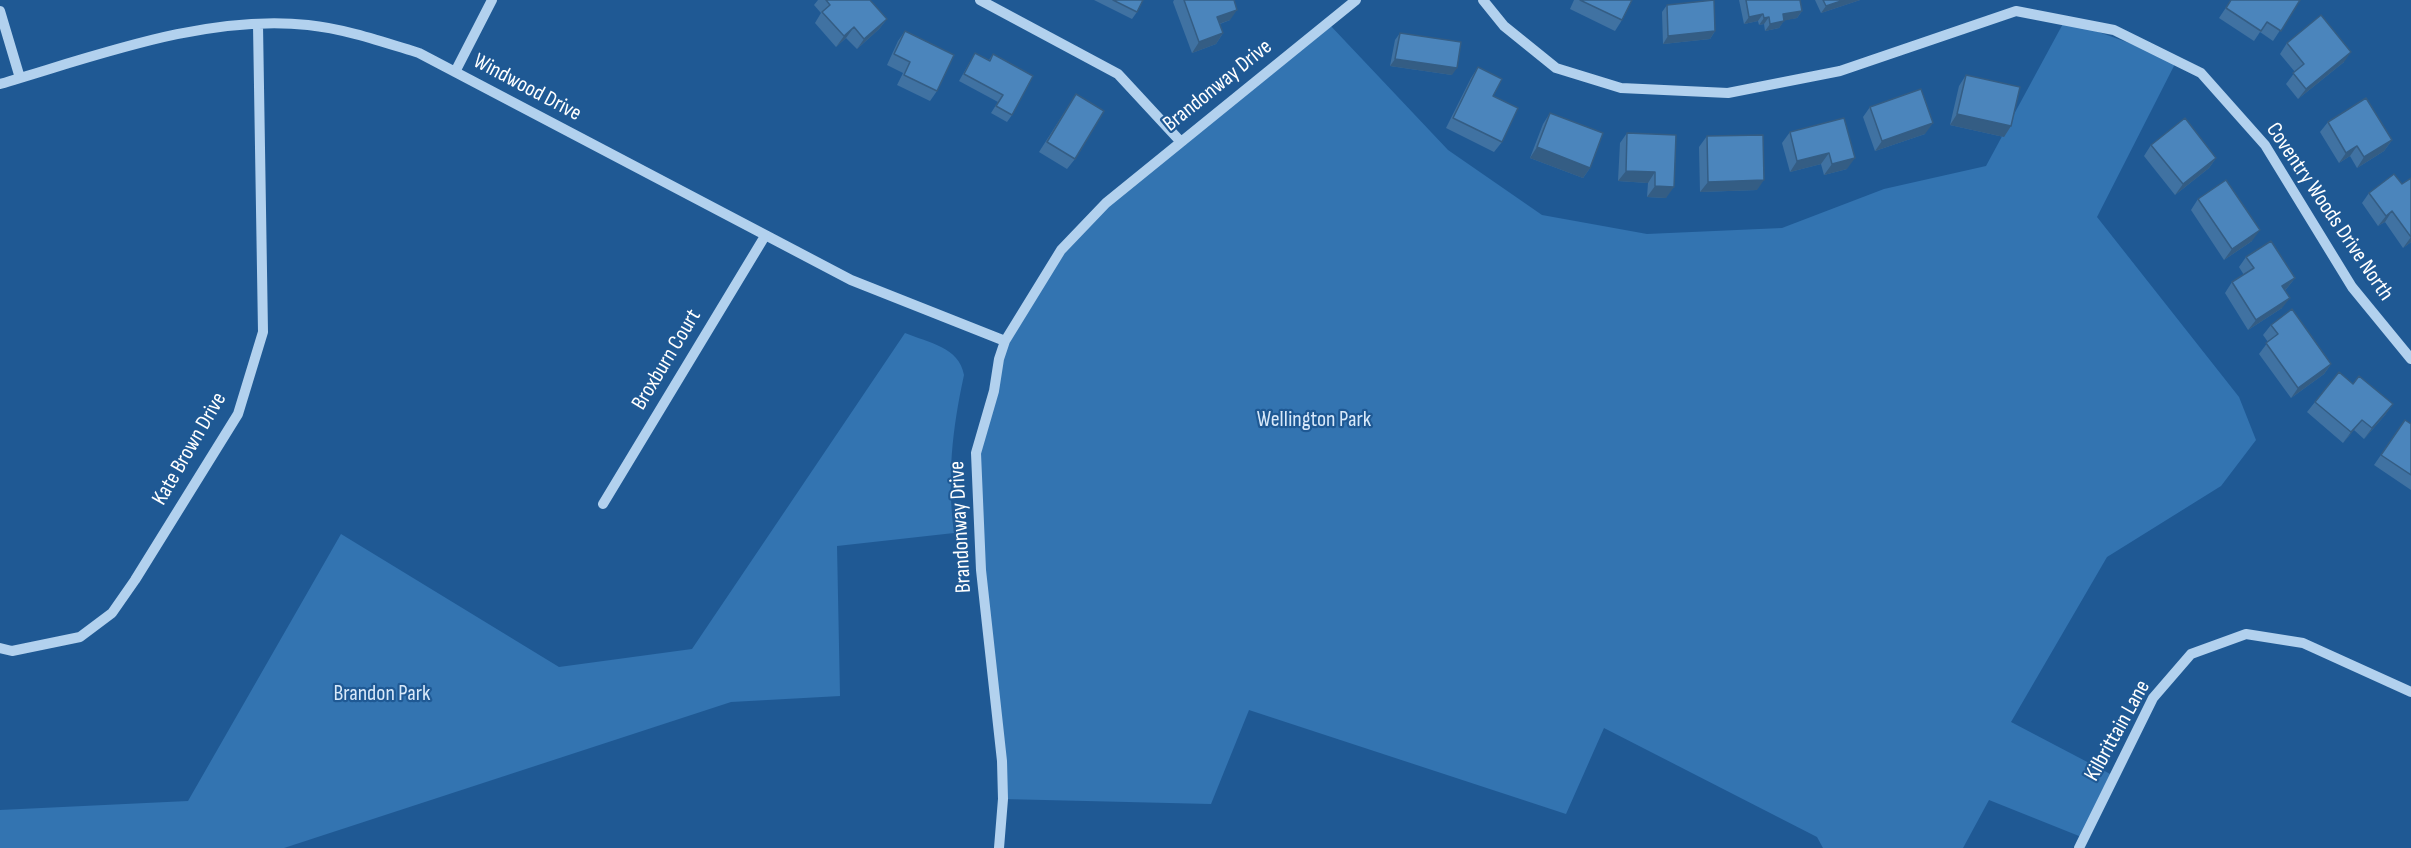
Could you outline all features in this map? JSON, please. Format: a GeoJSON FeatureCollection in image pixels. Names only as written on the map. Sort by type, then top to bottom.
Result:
{"type":"FeatureCollection","features":[{"type":"Feature","properties":{"kind":"street"},"geometry":{"type":"LineString","coordinates":[[455,72],[492,0]]}},
{"type":"Feature","properties":{"kind":"street"},"geometry":{"type":"LineString","coordinates":[[980,0],[1118,74],[1181,142]]}},
{"type":"Feature","properties":{"kind":"street","name":"Brandonway Drive"},"geometry":{"type":"LineString","coordinates":[[999,848],[1003,799],[1002,761],[981,570],[976,453],[994,392],[999,359],[1005,341],[1061,250],[1106,203],[1356,0]]}},
{"type":"Feature","properties":{"kind":"street","name":"Coventry Woods Drive North"},"geometry":{"type":"LineString","coordinates":[[1483,0],[1504,26],[1556,68],[1621,87],[1728,93],[1840,71],[2015,5],[2114,30],[2201,72],[2265,145],[2352,287],[2411,359]]}},
{"type":"Feature","properties":{"kind":"street"},"geometry":{"type":"LineString","coordinates":[[0,11],[20,78]]}},
{"type":"Feature","properties":{"kind":"street","name":"Windwood Drive"},"geometry":{"type":"LineString","coordinates":[[0,84],[145,42],[201,30],[258,25],[308,25],[367,37],[419,53],[850,280],[1005,341]]}},
{"type":"Feature","properties":{"kind":"street","name":"Kate Brown Drive"},"geometry":{"type":"LineString","coordinates":[[0,648],[12,651],[80,637],[112,613],[238,414],[263,332],[258,25]]}},
{"type":"Feature","properties":{"kind":"street","name":"Broxburn Court"},"geometry":{"type":"LineString","coordinates":[[603,504],[765,236]]}},
{"type":"Feature","properties":{"kind":"street","name":"Kilbrittain Lane"},"geometry":{"type":"LineString","coordinates":[[2079,848],[2153,698],[2191,654],[2246,634],[2303,643],[2411,692]]}},
{"type":"Feature","properties":{"kind":"green space","name":"Wellington Park"},"geometry":{"type":"Polygon","coordinates":[[[2065,20],[2177,60],[2097,217],[2239,397],[2256,440],[2221,486],[2107,557],[2011,722],[2114,776],[2084,838],[1989,800],[1963,848],[1823,848],[1817,837],[1604,728],[1566,814],[1249,710],[1211,804],[1003,799],[976,453],[999,359],[1061,250],[1091,219],[1328,23],[1448,150],[1542,215],[1647,234],[1782,228],[1884,189],[1986,166],[2065,20]]]}},
{"type":"Feature","properties":{"kind":"green space","name":"Brandon Park"},"geometry":{"type":"Polygon","coordinates":[[[905,333],[942,347],[956,358],[964,375],[956,415],[952,454],[951,493],[954,533],[837,546],[840,696],[731,702],[284,848],[0,848],[0,810],[188,801],[341,534],[559,667],[692,649],[905,333]]]}},
{"type":"Feature","properties":{"kind":"building"},"geometry":{"type":"Polygon","coordinates":[[[826,0],[870,0],[887,19],[864,39],[854,27],[844,36],[822,12],[830,5],[826,0]]]}},
{"type":"Feature","properties":{"kind":"building"},"geometry":{"type":"Polygon","coordinates":[[[1113,0],[1143,0],[1137,12],[1113,0]]]}},
{"type":"Feature","properties":{"kind":"building"},"geometry":{"type":"Polygon","coordinates":[[[1184,0],[1234,0],[1237,10],[1217,17],[1223,33],[1199,42],[1184,0]]]}},
{"type":"Feature","properties":{"kind":"building"},"geometry":{"type":"Polygon","coordinates":[[[1580,0],[1632,0],[1622,20],[1580,0]]]}},
{"type":"Feature","properties":{"kind":"building"},"geometry":{"type":"Polygon","coordinates":[[[1714,0],[1715,31],[1668,36],[1667,5],[1714,0]]]}},
{"type":"Feature","properties":{"kind":"building"},"geometry":{"type":"Polygon","coordinates":[[[1746,0],[1800,0],[1802,11],[1783,14],[1784,21],[1770,24],[1769,17],[1764,18],[1763,14],[1749,17],[1746,0]]]}},
{"type":"Feature","properties":{"kind":"building"},"geometry":{"type":"Polygon","coordinates":[[[1823,0],[1844,0],[1826,6],[1823,0]]]}},
{"type":"Feature","properties":{"kind":"building"},"geometry":{"type":"Polygon","coordinates":[[[2231,0],[2300,0],[2281,31],[2267,22],[2261,31],[2226,8],[2231,0]]]}},
{"type":"Feature","properties":{"kind":"building"},"geometry":{"type":"Polygon","coordinates":[[[2321,15],[2351,52],[2306,89],[2293,73],[2304,64],[2287,43],[2321,15]]]}},
{"type":"Feature","properties":{"kind":"building"},"geometry":{"type":"Polygon","coordinates":[[[905,31],[954,55],[937,91],[904,75],[910,62],[894,54],[905,31]]]}},
{"type":"Feature","properties":{"kind":"building"},"geometry":{"type":"Polygon","coordinates":[[[1400,33],[1461,42],[1457,68],[1395,59],[1400,33]]]}},
{"type":"Feature","properties":{"kind":"building"},"geometry":{"type":"Polygon","coordinates":[[[975,53],[990,61],[993,54],[1033,76],[1012,115],[996,106],[1003,95],[964,74],[975,53]]]}},
{"type":"Feature","properties":{"kind":"building"},"geometry":{"type":"Polygon","coordinates":[[[1478,67],[1502,79],[1493,96],[1518,108],[1502,142],[1453,118],[1478,67]]]}},
{"type":"Feature","properties":{"kind":"building"},"geometry":{"type":"Polygon","coordinates":[[[1966,75],[2020,87],[2011,126],[1957,114],[1966,75]]]}},
{"type":"Feature","properties":{"kind":"building"},"geometry":{"type":"Polygon","coordinates":[[[1921,89],[1933,123],[1882,141],[1870,107],[1921,89]]]}},
{"type":"Feature","properties":{"kind":"building"},"geometry":{"type":"Polygon","coordinates":[[[1076,94],[1104,111],[1075,159],[1047,142],[1076,94]]]}},
{"type":"Feature","properties":{"kind":"building"},"geometry":{"type":"Polygon","coordinates":[[[2366,98],[2392,140],[2364,157],[2357,146],[2346,153],[2328,122],[2366,98]]]}},
{"type":"Feature","properties":{"kind":"building"},"geometry":{"type":"Polygon","coordinates":[[[1550,113],[1603,133],[1590,168],[1537,147],[1550,113]]]}},
{"type":"Feature","properties":{"kind":"building"},"geometry":{"type":"Polygon","coordinates":[[[1844,118],[1855,158],[1832,164],[1829,153],[1797,161],[1790,132],[1844,118]]]}},
{"type":"Feature","properties":{"kind":"building"},"geometry":{"type":"Polygon","coordinates":[[[2185,118],[2216,158],[2183,184],[2151,145],[2185,118]]]}},
{"type":"Feature","properties":{"kind":"building"},"geometry":{"type":"Polygon","coordinates":[[[1627,133],[1676,135],[1674,187],[1655,186],[1655,172],[1626,171],[1627,133]]]}},
{"type":"Feature","properties":{"kind":"building"},"geometry":{"type":"Polygon","coordinates":[[[1763,135],[1764,180],[1708,182],[1707,136],[1763,135]]]}},
{"type":"Feature","properties":{"kind":"building"},"geometry":{"type":"Polygon","coordinates":[[[2394,174],[2402,184],[2411,178],[2411,237],[2392,211],[2386,216],[2369,193],[2394,174]]]}},
{"type":"Feature","properties":{"kind":"building"},"geometry":{"type":"Polygon","coordinates":[[[2226,180],[2260,230],[2232,249],[2198,199],[2226,180]]]}},
{"type":"Feature","properties":{"kind":"building"},"geometry":{"type":"Polygon","coordinates":[[[2271,241],[2295,278],[2282,286],[2290,298],[2256,320],[2232,282],[2254,268],[2246,257],[2271,241]]]}},
{"type":"Feature","properties":{"kind":"building"},"geometry":{"type":"Polygon","coordinates":[[[2292,309],[2331,364],[2298,388],[2266,343],[2278,334],[2271,325],[2292,309]]]}},
{"type":"Feature","properties":{"kind":"building"},"geometry":{"type":"Polygon","coordinates":[[[2339,372],[2353,384],[2359,376],[2393,404],[2372,428],[2362,420],[2351,432],[2315,402],[2339,372]]]}},
{"type":"Feature","properties":{"kind":"building"},"geometry":{"type":"Polygon","coordinates":[[[2405,420],[2411,424],[2411,475],[2381,455],[2405,420]]]}}]}
